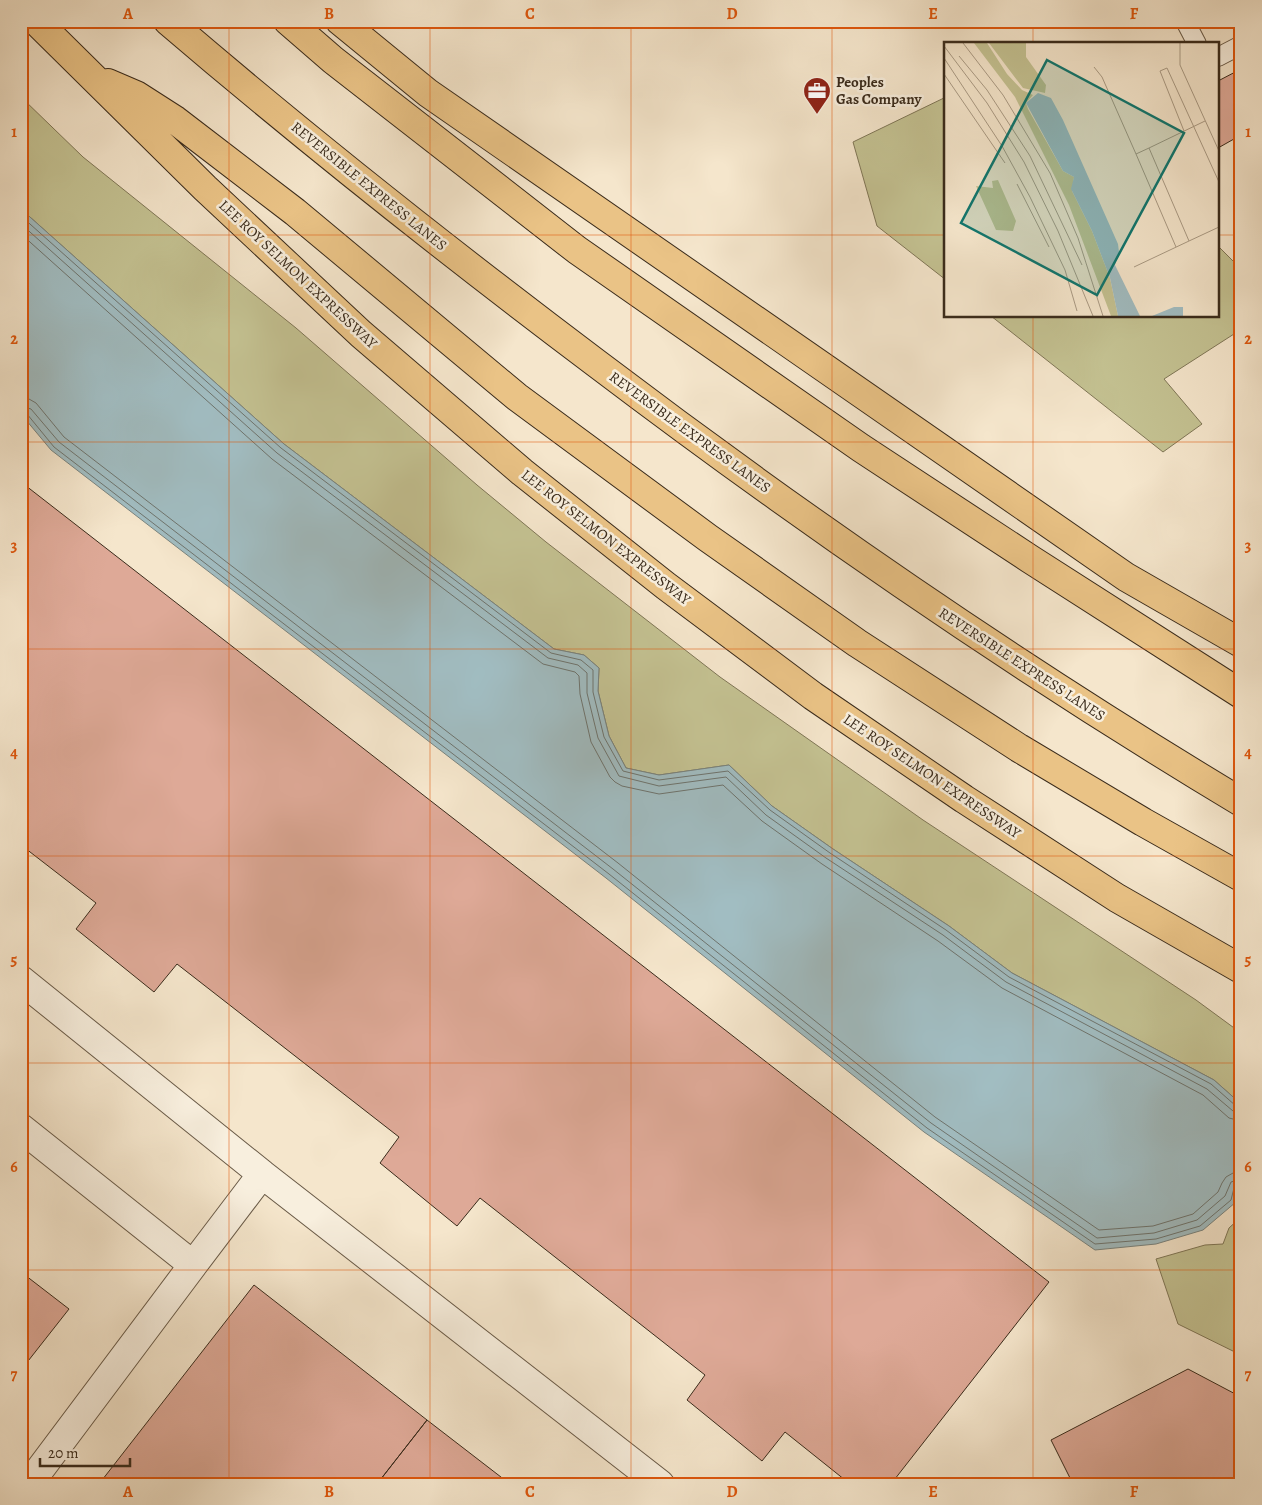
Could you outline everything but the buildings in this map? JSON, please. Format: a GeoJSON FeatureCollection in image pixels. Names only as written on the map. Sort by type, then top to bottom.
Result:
{"type":"FeatureCollection","features":[{"type":"Feature","properties":{"kind":"highway","name":"LEE ROY SELMON EXPRESSWAY"},"geometry":{"type":"LineString","coordinates":[[36,21],[205,188],[361,334],[522,472],[666,586],[813,696],[964,799],[1117,898],[1241,969]]}},
{"type":"Feature","properties":{"kind":"highway","name":"REVERSIBLE EXPRESS LANES"},"geometry":{"type":"LineString","coordinates":[[168,21],[385,200],[529,313],[706,447],[939,610],[1162,755],[1241,802]]}},
{"type":"Feature","properties":{"kind":"highway"},"geometry":{"type":"LineString","coordinates":[[288,21],[333,60],[585,255],[861,448],[1030,560],[1241,694]]}},
{"type":"Feature","properties":{"kind":"highway"},"geometry":{"type":"LineString","coordinates":[[340,21],[428,94],[1126,577],[1241,643]]}},
{"type":"Feature","properties":{"kind":"highway"},"geometry":{"type":"LineString","coordinates":[[93,77],[136,95],[175,120],[294,212],[517,397],[708,538],[857,643],[1019,748],[1142,822],[1241,877]]}},
{"type":"Feature","properties":{"kind":"street"},"geometry":{"type":"LineString","coordinates":[[21,980],[262,1174],[660,1484]]}},
{"type":"Feature","properties":{"kind":"street"},"geometry":{"type":"LineString","coordinates":[[21,1128],[193,1265]]}},
{"type":"Feature","properties":{"kind":"street"},"geometry":{"type":"LineString","coordinates":[[29,1484],[262,1174]]}},
{"type":"Feature","properties":{"kind":"lane"},"geometry":{"type":"LineString","coordinates":[[1185,21],[1196,42]]}},
{"type":"Feature","properties":{"kind":"lane"},"geometry":{"type":"LineString","coordinates":[[1220,56],[1241,45]]}},
{"type":"Feature","properties":{"kind":"shaded area"},"geometry":{"type":"Polygon","coordinates":[[[21,97],[83,157],[296,328],[477,485],[546,542],[720,677],[923,820],[1196,1000],[1241,1033],[1241,1104],[1214,1080],[1012,973],[949,926],[772,806],[729,765],[659,775],[626,768],[609,736],[598,691],[599,668],[584,655],[554,649],[284,444],[21,209],[21,97]]]}},
{"type":"Feature","properties":{"kind":"shaded area"},"geometry":{"type":"Polygon","coordinates":[[[944,98],[944,278],[877,226],[853,142],[944,98]]]}},
{"type":"Feature","properties":{"kind":"shaded area"},"geometry":{"type":"Polygon","coordinates":[[[1220,248],[1241,269],[1241,338],[1234,334],[1164,379],[1202,424],[1163,452],[994,318],[1220,318],[1220,248]]]}},
{"type":"Feature","properties":{"kind":"shaded area"},"geometry":{"type":"Polygon","coordinates":[[[1241,1217],[1241,1355],[1178,1324],[1156,1259],[1205,1245],[1223,1244],[1229,1228],[1241,1217]]]}},
{"type":"Feature","properties":{"kind":"water"},"geometry":{"type":"Polygon","coordinates":[[[21,209],[284,444],[554,649],[584,655],[599,668],[598,691],[609,736],[626,768],[659,775],[729,765],[772,806],[949,926],[1012,973],[1214,1080],[1241,1104],[1241,1180],[1236,1202],[1203,1230],[1156,1244],[1095,1250],[924,1132],[606,878],[51,450],[21,414],[21,209]]]}},
{"type":"Feature","properties":{"kind":"place","name":"Peoples Gas Company"},"geometry":{"type":"Point","coordinates":[817,115]}}]}
